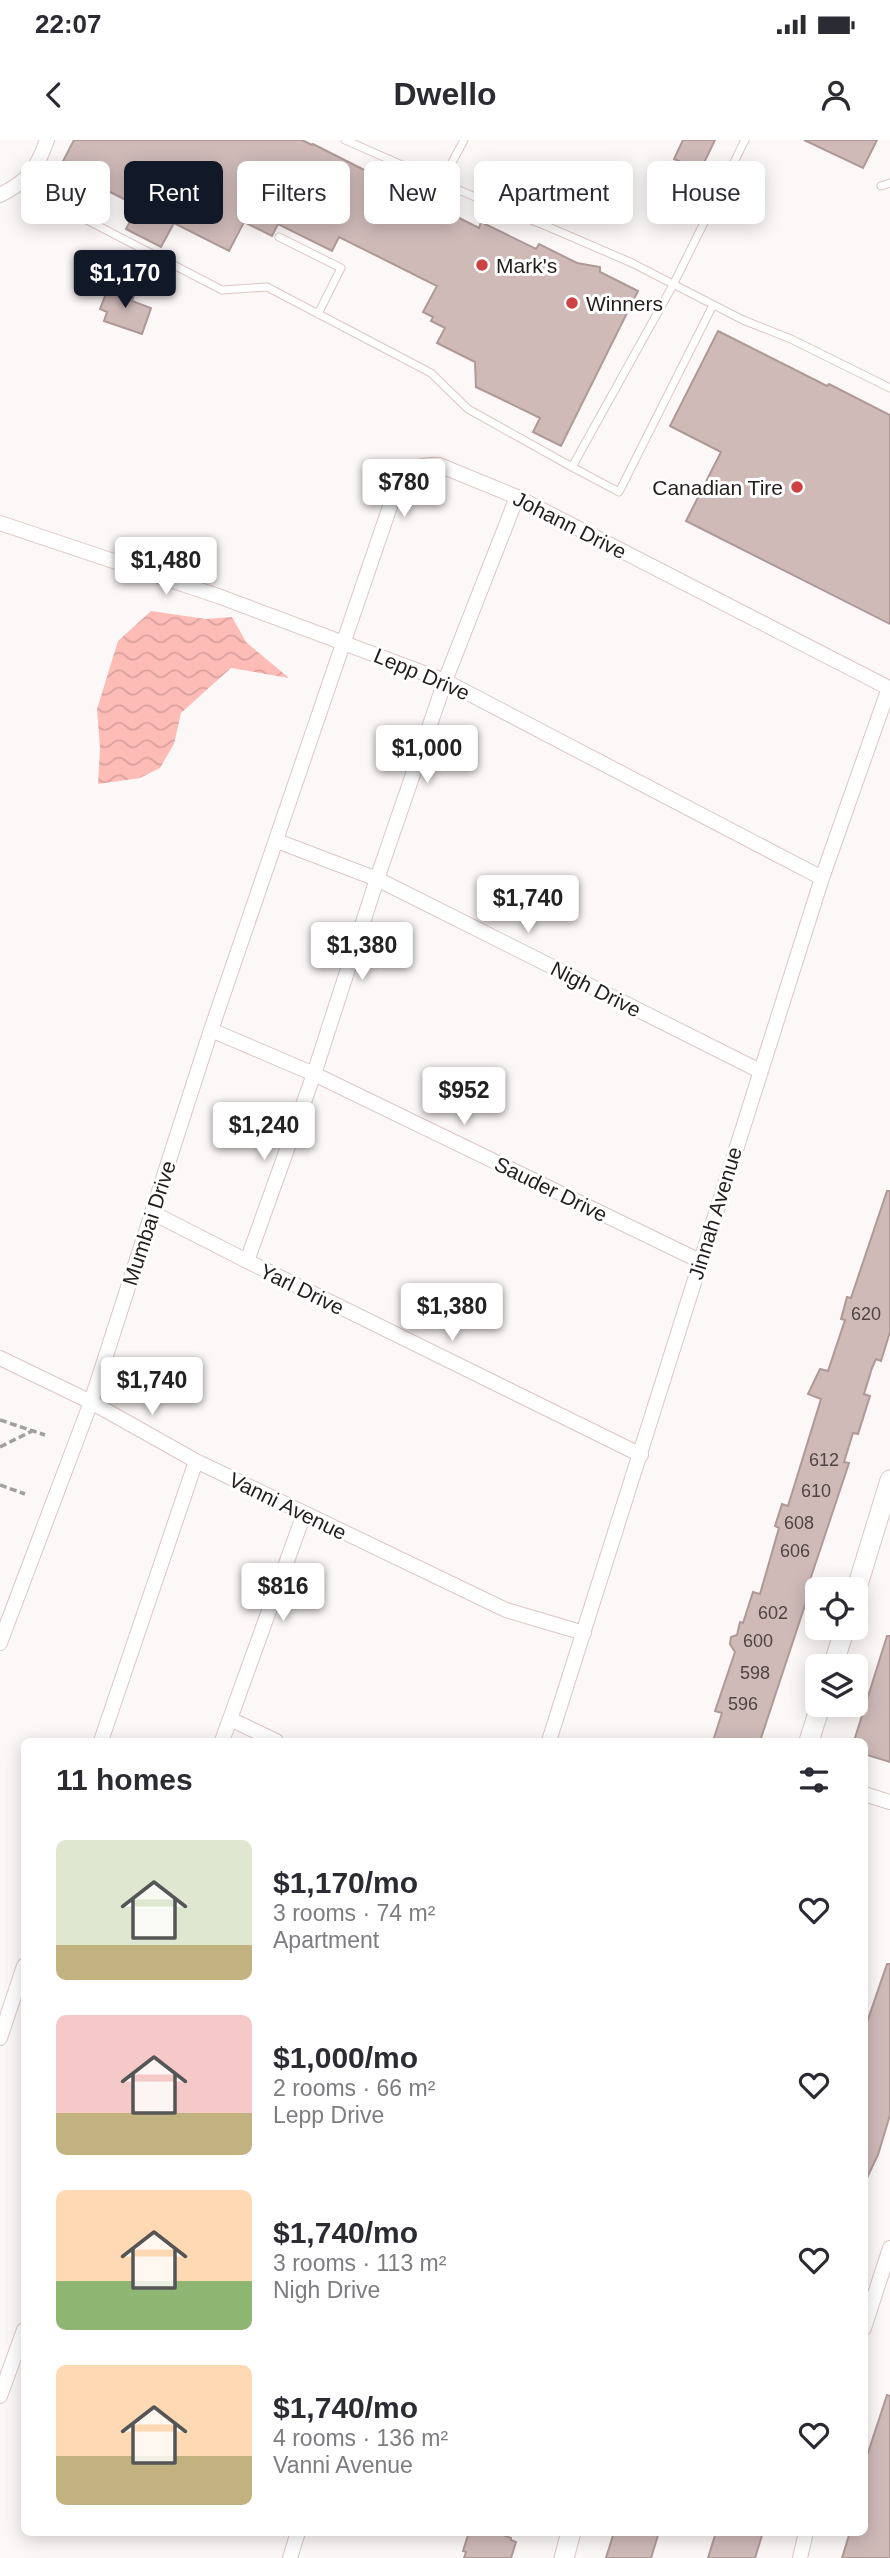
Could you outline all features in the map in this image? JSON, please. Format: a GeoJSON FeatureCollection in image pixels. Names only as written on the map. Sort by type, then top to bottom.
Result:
{"type":"FeatureCollection","features":[{"type":"Feature","properties":{"kind":"street"},"geometry":{"type":"LineString","coordinates":[[0,195],[19,184],[38,165],[47,140]]}},
{"type":"Feature","properties":{"kind":"street","name":"Johann Drive"},"geometry":{"type":"LineString","coordinates":[[343,640],[397,486],[407,473],[422,466],[442,466],[517,497],[889,688]]}},
{"type":"Feature","properties":{"kind":"street"},"geometry":{"type":"LineString","coordinates":[[247,1261],[314,1074],[445,681],[517,497]]}},
{"type":"Feature","properties":{"kind":"street","name":"Lepp Drive"},"geometry":{"type":"LineString","coordinates":[[0,523],[343,640],[445,681],[822,878]]}},
{"type":"Feature","properties":{"kind":"street","name":"Mumbai Drive"},"geometry":{"type":"LineString","coordinates":[[0,1643],[91,1402],[211,1030],[343,640]]}},
{"type":"Feature","properties":{"kind":"street","name":"Jinnah Avenue"},"geometry":{"type":"LineString","coordinates":[[550,1738],[822,878],[889,688]]}},
{"type":"Feature","properties":{"kind":"street","name":"Nigh Drive"},"geometry":{"type":"LineString","coordinates":[[277,841],[377,879],[760,1071]]}},
{"type":"Feature","properties":{"kind":"street","name":"Sauder Drive"},"geometry":{"type":"LineString","coordinates":[[211,1030],[314,1074],[700,1261]]}},
{"type":"Feature","properties":{"kind":"street","name":"Yarl Drive"},"geometry":{"type":"LineString","coordinates":[[153,1213],[641,1455]]}},
{"type":"Feature","properties":{"kind":"street","name":"Vanni Avenue"},"geometry":{"type":"LineString","coordinates":[[0,1358],[91,1402],[196,1461],[506,1610],[584,1633]]}},
{"type":"Feature","properties":{"kind":"street"},"geometry":{"type":"LineString","coordinates":[[102,1738],[196,1461]]}},
{"type":"Feature","properties":{"kind":"street"},"geometry":{"type":"LineString","coordinates":[[860,1577],[890,1480]]}},
{"type":"Feature","properties":{"kind":"street"},"geometry":{"type":"LineString","coordinates":[[223,1738],[304,1514]]}},
{"type":"Feature","properties":{"kind":"street"},"geometry":{"type":"LineString","coordinates":[[810,1738],[817,1717]]}},
{"type":"Feature","properties":{"kind":"street"},"geometry":{"type":"LineString","coordinates":[[230,1719],[270,1738]]}},
{"type":"Feature","properties":{"kind":"street"},"geometry":{"type":"LineString","coordinates":[[868,1795],[890,1802]]}},
{"type":"Feature","properties":{"kind":"street"},"geometry":{"type":"LineString","coordinates":[[0,2039],[21,1975]]}},
{"type":"Feature","properties":{"kind":"street"},"geometry":{"type":"LineString","coordinates":[[868,2316],[890,2248]]}},
{"type":"Feature","properties":{"kind":"street"},"geometry":{"type":"LineString","coordinates":[[0,2396],[21,2338]]}},
{"type":"Feature","properties":{"kind":"street"},"geometry":{"type":"LineString","coordinates":[[290,2558],[297,2536]]}},
{"type":"Feature","properties":{"kind":"street"},"geometry":{"type":"LineString","coordinates":[[564,2558],[570,2536]]}},
{"type":"Feature","properties":{"kind":"street"},"geometry":{"type":"LineString","coordinates":[[800,2558],[805,2536]]}},
{"type":"Feature","properties":{"kind":"lane"},"geometry":{"type":"LineString","coordinates":[[345,140],[395,161]]}},
{"type":"Feature","properties":{"kind":"lane"},"geometry":{"type":"LineString","coordinates":[[453,161],[464,140]]}},
{"type":"Feature","properties":{"kind":"lane"},"geometry":{"type":"LineString","coordinates":[[572,467],[673,285],[745,140]]}},
{"type":"Feature","properties":{"kind":"lane"},"geometry":{"type":"LineString","coordinates":[[19,184],[222,289],[267,287],[431,373],[468,409],[618,492],[713,305]]}},
{"type":"Feature","properties":{"kind":"lane"},"geometry":{"type":"LineString","coordinates":[[881,186],[890,184]]}},
{"type":"Feature","properties":{"kind":"lane"},"geometry":{"type":"LineString","coordinates":[[460,190],[632,263],[713,305],[791,339],[890,388]]}},
{"type":"Feature","properties":{"kind":"lane"},"geometry":{"type":"LineString","coordinates":[[279,237],[341,268],[318,314]]}},
{"type":"Feature","properties":{"kind":"path"},"geometry":{"type":"LineString","coordinates":[[0,1420],[45,1435]]}},
{"type":"Feature","properties":{"kind":"path"},"geometry":{"type":"LineString","coordinates":[[0,1447],[32,1430]]}},
{"type":"Feature","properties":{"kind":"path"},"geometry":{"type":"LineString","coordinates":[[0,1485],[25,1493]]}},
{"type":"Feature","properties":{"kind":"water"},"geometry":{"type":"Polygon","coordinates":[[[151,611],[206,619],[232,617],[246,642],[289,678],[231,668],[181,713],[174,744],[160,768],[140,778],[98,784],[100,748],[97,709],[118,641],[151,611]]]}},
{"type":"Feature","properties":{"kind":"building"},"geometry":{"type":"Polygon","coordinates":[[[74,140],[302,140],[347,161],[237,161],[237,224],[243,224],[229,251],[176,224],[223,224],[223,161],[124,161],[124,199],[110,192],[110,161],[63,161],[74,140]]]}},
{"type":"Feature","properties":{"kind":"building"},"geometry":{"type":"Polygon","coordinates":[[[683,140],[715,140],[705,161],[674,159],[683,140]]]}},
{"type":"Feature","properties":{"kind":"building"},"geometry":{"type":"Polygon","coordinates":[[[804,140],[877,140],[863,168],[804,140]]]}},
{"type":"Feature","properties":{"kind":"building"},"geometry":{"type":"Polygon","coordinates":[[[350,163],[364,170],[364,224],[460,224],[460,218],[479,228],[480,224],[485,224],[536,249],[539,244],[577,263],[600,267],[600,272],[638,291],[561,446],[533,432],[540,418],[476,387],[475,362],[437,343],[445,328],[431,321],[433,317],[423,312],[437,286],[339,237],[332,251],[278,224],[350,224],[350,163]]]}},
{"type":"Feature","properties":{"kind":"building"},"geometry":{"type":"Polygon","coordinates":[[[129,224],[173,224],[161,247],[126,229],[129,224]]]}},
{"type":"Feature","properties":{"kind":"building"},"geometry":{"type":"Polygon","coordinates":[[[248,224],[278,224],[272,236],[248,224]]]}},
{"type":"Feature","properties":{"kind":"building"},"geometry":{"type":"Polygon","coordinates":[[[112,287],[135,293],[132,301],[151,308],[142,334],[104,321],[107,312],[100,309],[107,291],[112,287]]]}},
{"type":"Feature","properties":{"kind":"building","name":"Canadian Tire"},"geometry":{"type":"Polygon","coordinates":[[[718,331],[890,415],[890,624],[686,521],[721,452],[670,426],[718,331]]]}},
{"type":"Feature","properties":{"kind":"building"},"geometry":{"type":"Polygon","coordinates":[[[887,1191],[890,1191],[890,1332],[881,1361],[876,1359],[872,1368],[864,1394],[870,1396],[858,1434],[853,1433],[844,1462],[849,1463],[811,1577],[805,1577],[805,1605],[761,1738],[714,1738],[722,1713],[715,1711],[735,1652],[730,1644],[731,1637],[737,1635],[740,1622],[743,1623],[753,1592],[760,1594],[779,1528],[775,1526],[782,1504],[788,1506],[821,1399],[808,1394],[820,1369],[828,1371],[845,1320],[841,1319],[847,1297],[851,1298],[887,1191]]]}},
{"type":"Feature","properties":{"kind":"building"},"geometry":{"type":"Polygon","coordinates":[[[887,1636],[890,1636],[890,1762],[868,1755],[868,1738],[855,1738],[862,1717],[868,1717],[868,1696],[887,1636]]]}},
{"type":"Feature","properties":{"kind":"building"},"geometry":{"type":"Polygon","coordinates":[[[887,1964],[890,1964],[890,2115],[878,2155],[868,2176],[868,2019],[887,1964]]]}},
{"type":"Feature","properties":{"kind":"building"},"geometry":{"type":"Polygon","coordinates":[[[887,2395],[890,2396],[890,2558],[842,2558],[849,2536],[868,2536],[868,2453],[887,2395]]]}},
{"type":"Feature","properties":{"kind":"building"},"geometry":{"type":"Polygon","coordinates":[[[468,2536],[506,2536],[516,2542],[511,2558],[464,2558],[466,2552],[463,2551],[468,2536]]]}},
{"type":"Feature","properties":{"kind":"building"},"geometry":{"type":"Polygon","coordinates":[[[613,2536],[658,2536],[651,2558],[606,2558],[613,2536]]]}},
{"type":"Feature","properties":{"kind":"building"},"geometry":{"type":"Polygon","coordinates":[[[715,2536],[762,2536],[755,2558],[708,2558],[715,2536]]]}},
{"type":"Feature","properties":{"kind":"place","name":"Mark's"},"geometry":{"type":"Point","coordinates":[482,265]}},
{"type":"Feature","properties":{"kind":"place","name":"Winners"},"geometry":{"type":"Point","coordinates":[572,303]}},
{"type":"Feature","properties":{"kind":"place","name":"Canadian Tire"},"geometry":{"type":"Point","coordinates":[797,487]}}]}
